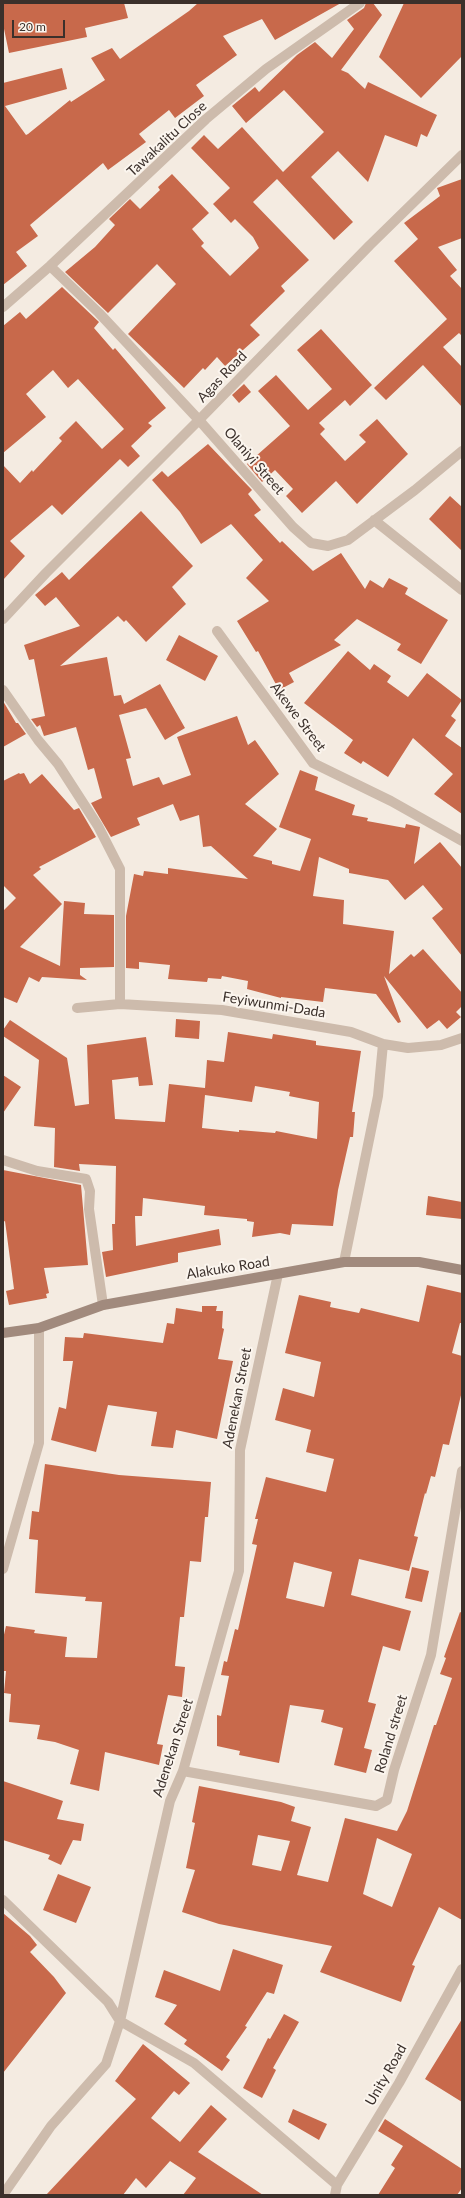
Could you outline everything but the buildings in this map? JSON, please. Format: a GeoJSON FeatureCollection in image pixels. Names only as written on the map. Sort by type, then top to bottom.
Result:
{"type":"FeatureCollection","features":[{"type":"Feature","properties":{"kind":"main road","name":"Alakuko Road"},"geometry":{"type":"LineString","coordinates":[[3,1333],[39,1328],[103,1305],[344,1262],[419,1262],[462,1270]]}},
{"type":"Feature","properties":{"kind":"street","name":"Tawakalitu Close"},"geometry":{"type":"LineString","coordinates":[[3,307],[50,266],[212,114],[266,69],[360,3]]}},
{"type":"Feature","properties":{"kind":"street","name":"Agas Road"},"geometry":{"type":"LineString","coordinates":[[5,613],[199,420],[370,245],[462,155]]}},
{"type":"Feature","properties":{"kind":"street","name":"Olaniyi Street"},"geometry":{"type":"LineString","coordinates":[[50,266],[99,313],[199,420],[293,527],[311,543],[328,546],[348,540],[415,490],[462,451]]}},
{"type":"Feature","properties":{"kind":"street"},"geometry":{"type":"LineString","coordinates":[[374,520],[462,590]]}},
{"type":"Feature","properties":{"kind":"street","name":"Akewe Street"},"geometry":{"type":"LineString","coordinates":[[217,631],[313,763],[391,801],[462,842]]}},
{"type":"Feature","properties":{"kind":"street"},"geometry":{"type":"LineString","coordinates":[[3,690],[38,740],[58,764],[98,826],[120,869],[120,1004]]}},
{"type":"Feature","properties":{"kind":"street","name":"Feyiwunmi-Dada"},"geometry":{"type":"LineString","coordinates":[[77,1008],[120,1004],[222,1010],[351,1032],[383,1044],[408,1048],[441,1045],[462,1038]]}},
{"type":"Feature","properties":{"kind":"street"},"geometry":{"type":"LineString","coordinates":[[344,1262],[378,1096],[383,1044]]}},
{"type":"Feature","properties":{"kind":"street"},"geometry":{"type":"LineString","coordinates":[[3,1160],[37,1171],[86,1179],[90,1191],[89,1209],[103,1305]]}},
{"type":"Feature","properties":{"kind":"street","name":"Adenekan Street"},"geometry":{"type":"LineString","coordinates":[[3,2195],[51,2126],[106,2064],[120,2021],[170,1801],[183,1771],[238,1571],[240,1450],[278,1274]]}},
{"type":"Feature","properties":{"kind":"street"},"geometry":{"type":"LineString","coordinates":[[3,1569],[39,1443],[39,1328]]}},
{"type":"Feature","properties":{"kind":"street","name":"Roland street"},"geometry":{"type":"LineString","coordinates":[[183,1771],[376,1806],[387,1800],[394,1770],[431,1655],[462,1471]]}},
{"type":"Feature","properties":{"kind":"street"},"geometry":{"type":"LineString","coordinates":[[3,1900],[108,2002],[120,2021],[194,2063],[336,2190]]}},
{"type":"Feature","properties":{"kind":"street","name":"Unity Road"},"geometry":{"type":"LineString","coordinates":[[336,2190],[399,2083],[462,1969]]}}]}
